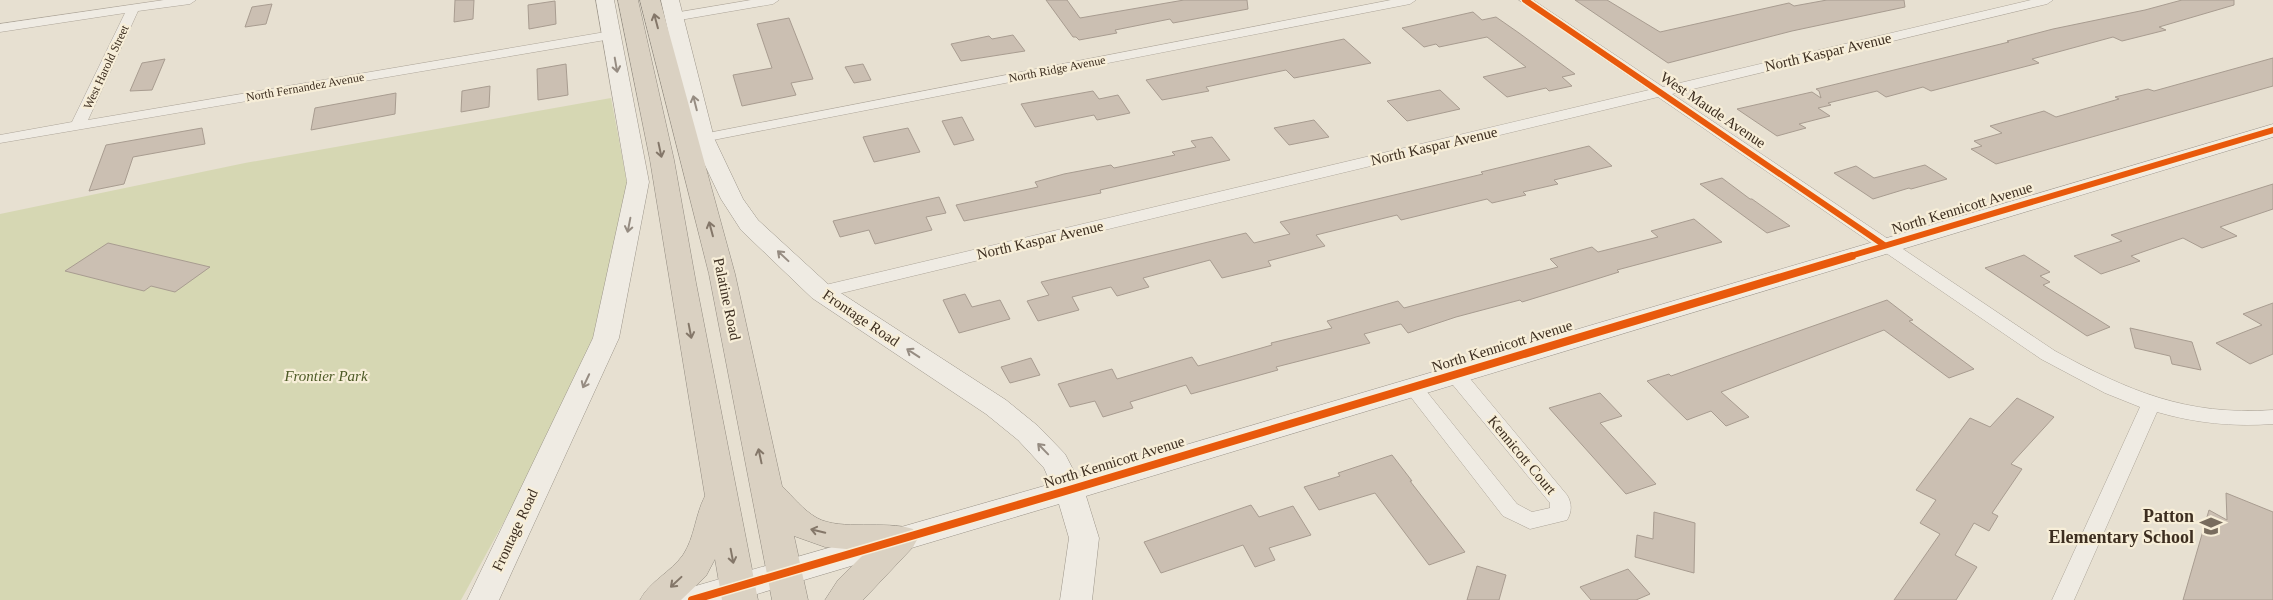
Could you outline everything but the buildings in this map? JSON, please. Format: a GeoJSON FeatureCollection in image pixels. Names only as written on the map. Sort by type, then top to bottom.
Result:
{"type":"FeatureCollection","features":[{"type":"Feature","properties":{"kind":"highway"},"geometry":{"type":"LineString","coordinates":[[628,0],[662,160],[682,283],[739,593]]}},
{"type":"Feature","properties":{"kind":"highway","name":"Palatine Road"},"geometry":{"type":"LineString","coordinates":[[650,0],[722,274],[787,586]]}},
{"type":"Feature","properties":{"kind":"highway"},"geometry":{"type":"LineString","coordinates":[[767,490],[790,515],[806,528],[862,538],[902,538]]}},
{"type":"Feature","properties":{"kind":"highway"},"geometry":{"type":"LineString","coordinates":[[658,600],[694,566],[706,543],[721,494]]}},
{"type":"Feature","properties":{"kind":"highway"},"geometry":{"type":"LineString","coordinates":[[843,600],[850,590],[902,538]]}},
{"type":"Feature","properties":{"kind":"street"},"geometry":{"type":"LineString","coordinates":[[0,28],[190,0]]}},
{"type":"Feature","properties":{"kind":"street","name":"Frontage Road"},"geometry":{"type":"LineString","coordinates":[[483,600],[606,338],[638,182],[605,0]]}},
{"type":"Feature","properties":{"kind":"street"},"geometry":{"type":"LineString","coordinates":[[672,9],[773,0]]}},
{"type":"Feature","properties":{"kind":"street","name":"North Ridge Avenue"},"geometry":{"type":"LineString","coordinates":[[704,138],[1410,0]]}},
{"type":"Feature","properties":{"kind":"street","name":"West Maude Avenue"},"geometry":{"type":"LineString","coordinates":[[1525,0],[2048,355],[2094,379],[2151,404],[2195,414],[2244,420],[2273,417]]}},
{"type":"Feature","properties":{"kind":"street","name":"North Kaspar Avenue"},"geometry":{"type":"LineString","coordinates":[[821,292],[2047,0]]}},
{"type":"Feature","properties":{"kind":"street","name":"West Harold Street"},"geometry":{"type":"LineString","coordinates":[[78,125],[133,8]]}},
{"type":"Feature","properties":{"kind":"street","name":"Frontage Road"},"geometry":{"type":"LineString","coordinates":[[672,9],[704,138],[732,199],[749,226],[821,292],[996,407],[1028,433],[1055,462],[1069,490],[1084,538],[1076,600]]}},
{"type":"Feature","properties":{"kind":"street","name":"North Fernandez Avenue"},"geometry":{"type":"LineString","coordinates":[[0,138],[610,35]]}},
{"type":"Feature","properties":{"kind":"street","name":"North Kennicott Avenue"},"geometry":{"type":"LineString","coordinates":[[692,600],[787,586],[902,538],[1069,490],[2273,130]]}},
{"type":"Feature","properties":{"kind":"street","name":"Kennicott Court"},"geometry":{"type":"LineString","coordinates":[[1412,387],[1510,510],[1530,521],[1560,514],[1560,501],[1455,374]]}},
{"type":"Feature","properties":{"kind":"street"},"geometry":{"type":"LineString","coordinates":[[2064,600],[2151,404]]}},
{"type":"Feature","properties":{"kind":"green space","name":"Frontier Park"},"geometry":{"type":"Polygon","coordinates":[[[611,98],[627,182],[597,333],[530,474],[461,600],[0,600],[0,214],[245,163],[611,98]]]}},
{"type":"Feature","properties":{"kind":"cycle path"},"geometry":{"type":"LineString","coordinates":[[1525,0],[1884,245]]}},
{"type":"Feature","properties":{"kind":"cycle path"},"geometry":{"type":"LineString","coordinates":[[692,600],[1069,490],[2273,130]]}},
{"type":"Feature","properties":{"kind":"place","name":"Patton Elementary School"},"geometry":{"type":"Point","coordinates":[2211,526]}}]}
